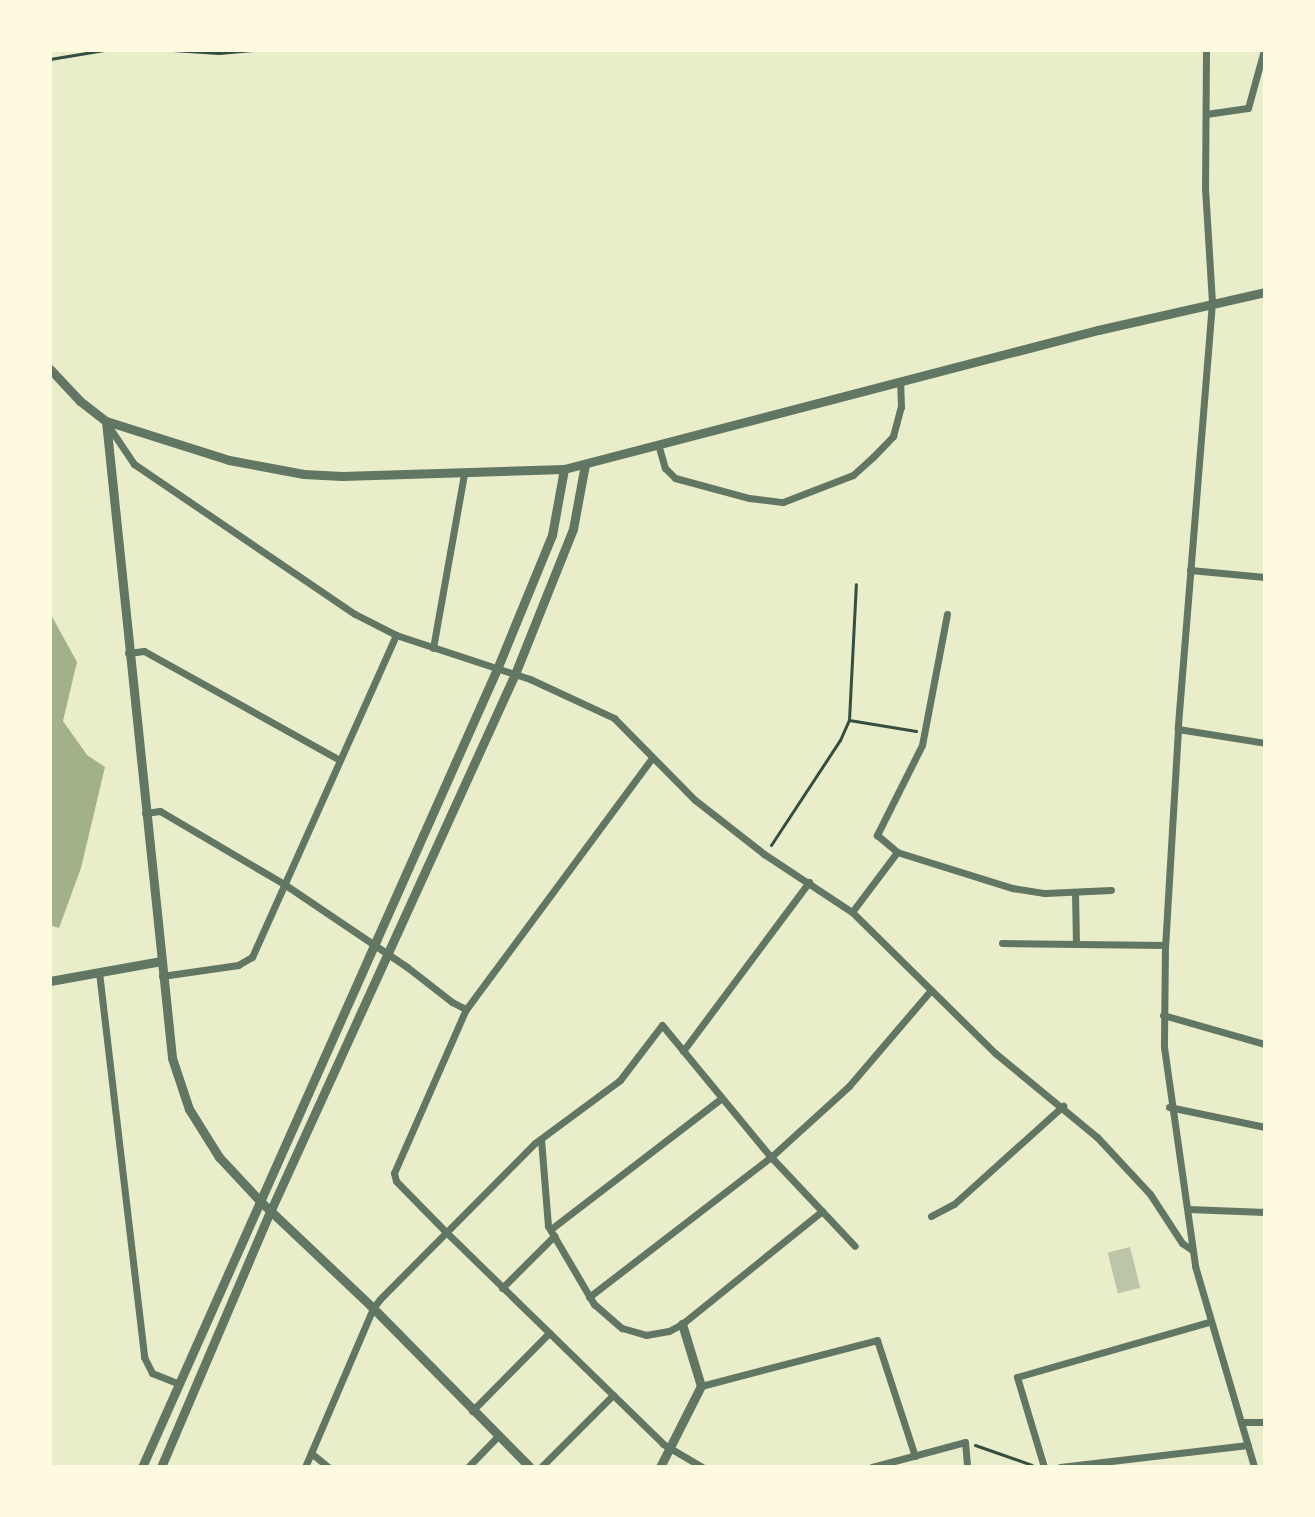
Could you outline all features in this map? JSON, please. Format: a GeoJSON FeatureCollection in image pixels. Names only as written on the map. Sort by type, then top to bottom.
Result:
{"type":"FeatureCollection","features":[{"type":"Feature","properties":{"kind":"street"},"geometry":{"type":"LineString","coordinates":[[1206,50],[1205,188],[1212,302],[1178,729],[1163,1015],[1169,1107],[1188,1209],[1192,1250],[1209,1322],[1254,1467]]}},
{"type":"Feature","properties":{"kind":"street"},"geometry":{"type":"LineString","coordinates":[[1206,114],[1248,108],[1264,62],[1264,50]]}},
{"type":"Feature","properties":{"kind":"street"},"geometry":{"type":"LineString","coordinates":[[106,421],[229,460],[304,474],[464,474],[564,469],[1212,302],[1265,292]]}},
{"type":"Feature","properties":{"kind":"street"},"geometry":{"type":"LineString","coordinates":[[50,369],[80,401],[106,421],[134,464],[355,614],[396,635],[515,674],[614,718],[695,800],[764,854],[852,912],[995,1053],[1063,1106],[1121,1159],[1150,1194],[1182,1243],[1192,1250]]}},
{"type":"Feature","properties":{"kind":"street"},"geometry":{"type":"LineString","coordinates":[[658,444],[665,468],[675,478],[749,498],[783,502],[853,475],[873,457],[893,436],[901,407],[900,381]]}},
{"type":"Feature","properties":{"kind":"street"},"geometry":{"type":"LineString","coordinates":[[106,421],[162,976],[172,1058],[189,1109],[219,1157],[270,1212],[373,1308],[530,1467]]}},
{"type":"Feature","properties":{"kind":"street"},"geometry":{"type":"LineString","coordinates":[[161,1467],[270,1212],[515,674],[573,529],[585,464]]}},
{"type":"Feature","properties":{"kind":"street"},"geometry":{"type":"LineString","coordinates":[[142,1467],[497,669],[552,535],[564,469]]}},
{"type":"Feature","properties":{"kind":"street"},"geometry":{"type":"LineString","coordinates":[[433,648],[464,474]]}},
{"type":"Feature","properties":{"kind":"street"},"geometry":{"type":"LineString","coordinates":[[1190,570],[1265,577]]}},
{"type":"Feature","properties":{"kind":"street"},"geometry":{"type":"LineString","coordinates":[[947,614],[922,745],[877,835],[897,852],[1012,888],[1045,893],[1111,890]]}},
{"type":"Feature","properties":{"kind":"street"},"geometry":{"type":"LineString","coordinates":[[162,976],[248,961],[396,635]]}},
{"type":"Feature","properties":{"kind":"street"},"geometry":{"type":"LineString","coordinates":[[128,653],[144,651],[340,760]]}},
{"type":"Feature","properties":{"kind":"street"},"geometry":{"type":"LineString","coordinates":[[1178,729],[1265,743]]}},
{"type":"Feature","properties":{"kind":"street"},"geometry":{"type":"LineString","coordinates":[[652,758],[466,1009],[394,1173],[396,1181],[446,1232],[671,1451],[702,1467]]}},
{"type":"Feature","properties":{"kind":"street"},"geometry":{"type":"LineString","coordinates":[[145,813],[160,811],[284,884],[466,1009]]}},
{"type":"Feature","properties":{"kind":"street"},"geometry":{"type":"LineString","coordinates":[[852,912],[897,852]]}},
{"type":"Feature","properties":{"kind":"street"},"geometry":{"type":"LineString","coordinates":[[683,1051],[809,882]]}},
{"type":"Feature","properties":{"kind":"street"},"geometry":{"type":"LineString","coordinates":[[1075,892],[1076,944]]}},
{"type":"Feature","properties":{"kind":"street"},"geometry":{"type":"LineString","coordinates":[[1002,943],[1165,945]]}},
{"type":"Feature","properties":{"kind":"street"},"geometry":{"type":"LineString","coordinates":[[50,981],[161,961]]}},
{"type":"Feature","properties":{"kind":"street"},"geometry":{"type":"LineString","coordinates":[[99,972],[144,1357],[152,1373],[179,1384]]}},
{"type":"Feature","properties":{"kind":"street"},"geometry":{"type":"LineString","coordinates":[[589,1297],[771,1157],[849,1086],[931,990]]}},
{"type":"Feature","properties":{"kind":"street"},"geometry":{"type":"LineString","coordinates":[[1163,1015],[1265,1044]]}},
{"type":"Feature","properties":{"kind":"street"},"geometry":{"type":"LineString","coordinates":[[305,1467],[373,1308],[541,1139],[620,1080],[662,1025],[771,1157],[855,1246]]}},
{"type":"Feature","properties":{"kind":"street"},"geometry":{"type":"LineString","coordinates":[[502,1288],[552,1233],[722,1098]]}},
{"type":"Feature","properties":{"kind":"street"},"geometry":{"type":"LineString","coordinates":[[931,1216],[954,1204],[1063,1106]]}},
{"type":"Feature","properties":{"kind":"street"},"geometry":{"type":"LineString","coordinates":[[1169,1107],[1263,1127],[1265,1116]]}},
{"type":"Feature","properties":{"kind":"street"},"geometry":{"type":"LineString","coordinates":[[541,1139],[545,1207],[552,1233],[589,1297],[622,1328],[646,1335],[669,1331],[682,1324],[822,1211]]}},
{"type":"Feature","properties":{"kind":"street"},"geometry":{"type":"LineString","coordinates":[[1188,1209],[1265,1212]]}},
{"type":"Feature","properties":{"kind":"street"},"geometry":{"type":"LineString","coordinates":[[1042,1467],[1017,1377],[1209,1322]]}},
{"type":"Feature","properties":{"kind":"street"},"geometry":{"type":"LineString","coordinates":[[660,1467],[671,1451],[701,1386],[682,1324]]}},
{"type":"Feature","properties":{"kind":"street"},"geometry":{"type":"LineString","coordinates":[[472,1411],[549,1333]]}},
{"type":"Feature","properties":{"kind":"street"},"geometry":{"type":"LineString","coordinates":[[701,1386],[877,1340],[915,1456]]}},
{"type":"Feature","properties":{"kind":"street"},"geometry":{"type":"LineString","coordinates":[[541,1467],[613,1395]]}},
{"type":"Feature","properties":{"kind":"street"},"geometry":{"type":"LineString","coordinates":[[1241,1422],[1265,1422]]}},
{"type":"Feature","properties":{"kind":"street"},"geometry":{"type":"LineString","coordinates":[[468,1467],[498,1436]]}},
{"type":"Feature","properties":{"kind":"street"},"geometry":{"type":"LineString","coordinates":[[872,1467],[965,1442],[967,1467]]}},
{"type":"Feature","properties":{"kind":"street"},"geometry":{"type":"LineString","coordinates":[[1060,1467],[1248,1445]]}},
{"type":"Feature","properties":{"kind":"street"},"geometry":{"type":"LineString","coordinates":[[311,1453],[328,1467]]}},
{"type":"Feature","properties":{"kind":"path"},"geometry":{"type":"LineString","coordinates":[[50,59],[104,50]]}},
{"type":"Feature","properties":{"kind":"path"},"geometry":{"type":"LineString","coordinates":[[172,50],[219,53],[257,50]]}},
{"type":"Feature","properties":{"kind":"path"},"geometry":{"type":"LineString","coordinates":[[764,854],[840,740],[849,720],[856,584]]}},
{"type":"Feature","properties":{"kind":"path"},"geometry":{"type":"LineString","coordinates":[[849,720],[925,732]]}},
{"type":"Feature","properties":{"kind":"path"},"geometry":{"type":"LineString","coordinates":[[965,1442],[1042,1467]]}},
{"type":"Feature","properties":{"kind":"shaded area"},"geometry":{"type":"Polygon","coordinates":[[[50,613],[77,662],[63,721],[87,755],[105,767],[81,868],[59,928],[50,925],[50,613]]]}},
{"type":"Feature","properties":{"kind":"building"},"geometry":{"type":"Polygon","coordinates":[[[1130,1247],[1140,1288],[1118,1293],[1108,1253],[1130,1247]]]}}]}
